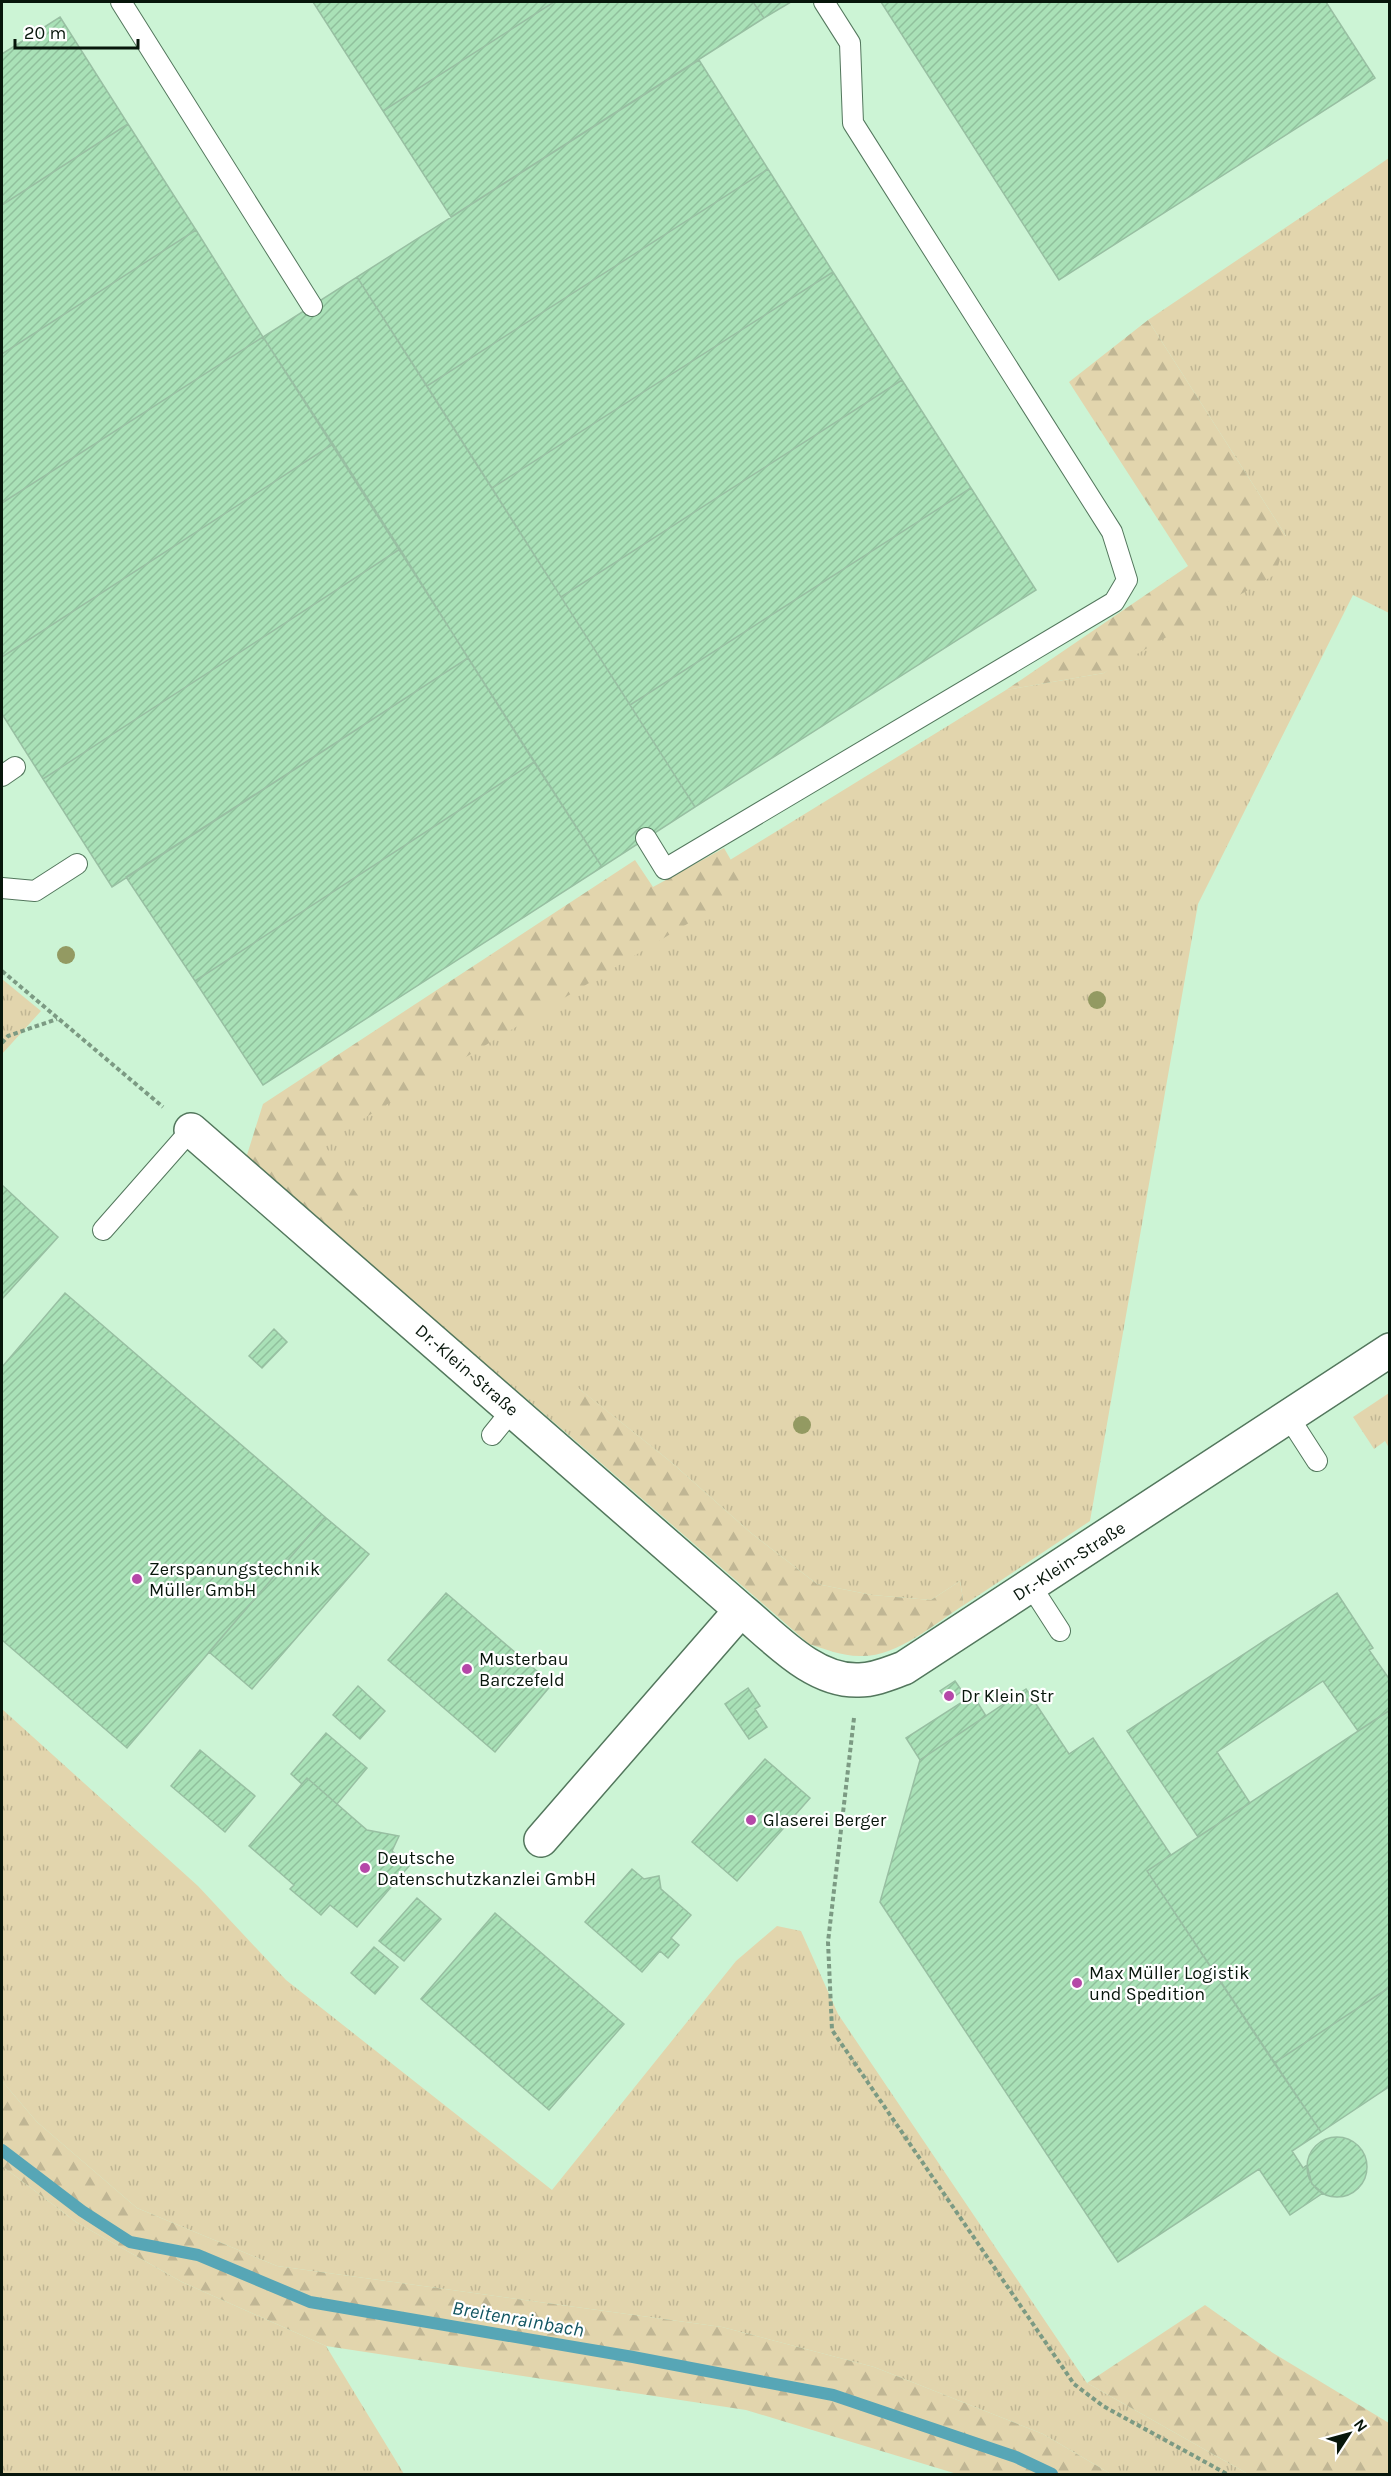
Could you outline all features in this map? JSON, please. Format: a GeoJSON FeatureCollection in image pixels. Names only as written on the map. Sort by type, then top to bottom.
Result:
{"type":"FeatureCollection","features":[{"type":"Feature","properties":{"kind":"street","name":"Dr.-Klein-Straße"},"geometry":{"type":"LineString","coordinates":[[191,1130],[741,1610],[804,1662],[834,1676],[858,1680],[904,1668],[1389,1350]]}},
{"type":"Feature","properties":{"kind":"street"},"geometry":{"type":"LineString","coordinates":[[541,1840],[741,1610]]}},
{"type":"Feature","properties":{"kind":"lane"},"geometry":{"type":"LineString","coordinates":[[121,2],[312,306]]}},
{"type":"Feature","properties":{"kind":"lane"},"geometry":{"type":"LineString","coordinates":[[646,838],[665,869],[1114,602],[1127,580],[1112,532],[852,123],[850,43],[825,2]]}},
{"type":"Feature","properties":{"kind":"lane"},"geometry":{"type":"LineString","coordinates":[[2,888],[35,891],[76,864]]}},
{"type":"Feature","properties":{"kind":"lane"},"geometry":{"type":"LineString","coordinates":[[103,1230],[191,1130]]}},
{"type":"Feature","properties":{"kind":"lane"},"geometry":{"type":"LineString","coordinates":[[492,1436],[513,1409]]}},
{"type":"Feature","properties":{"kind":"lane"},"geometry":{"type":"LineString","coordinates":[[1288,1416],[1317,1461]]}},
{"type":"Feature","properties":{"kind":"lane"},"geometry":{"type":"LineString","coordinates":[[1031,1586],[1060,1630]]}},
{"type":"Feature","properties":{"kind":"path"},"geometry":{"type":"LineString","coordinates":[[2,971],[191,1130]]}},
{"type":"Feature","properties":{"kind":"path"},"geometry":{"type":"LineString","coordinates":[[2,1043],[8,1036],[58,1019]]}},
{"type":"Feature","properties":{"kind":"path"},"geometry":{"type":"LineString","coordinates":[[858,1680],[828,1941],[832,2030],[1074,2384],[1103,2406],[1227,2475]]}},
{"type":"Feature","properties":{"kind":"green space"},"geometry":{"type":"Polygon","coordinates":[[[1389,158],[1389,613],[1353,595],[1198,904],[1090,1521],[964,1605],[960,1581],[931,1600],[872,1595],[817,1584],[751,1533],[671,1462],[578,1388],[578,1443],[246,1158],[1006,690],[1104,673],[1286,536],[1148,320],[1389,158]]]}},
{"type":"Feature","properties":{"kind":"green space"},"geometry":{"type":"Polygon","coordinates":[[[1148,320],[1286,536],[1276,574],[1104,673],[1006,690],[1188,566],[1069,382],[1148,320]]]}},
{"type":"Feature","properties":{"kind":"green space"},"geometry":{"type":"Polygon","coordinates":[[[724,848],[747,888],[323,1143],[365,1206],[327,1229],[246,1158],[263,1104],[635,860],[653,887],[724,848]]]}},
{"type":"Feature","properties":{"kind":"green space"},"geometry":{"type":"Polygon","coordinates":[[[2,979],[41,1011],[2,1054],[2,979]]]}},
{"type":"Feature","properties":{"kind":"green space"},"geometry":{"type":"Polygon","coordinates":[[[577,1387],[671,1462],[751,1533],[817,1584],[872,1595],[931,1600],[960,1581],[964,1605],[901,1646],[887,1652],[873,1655],[846,1655],[809,1644],[578,1443],[577,1387]]]}},
{"type":"Feature","properties":{"kind":"green space"},"geometry":{"type":"Polygon","coordinates":[[[1389,1393],[1389,1448],[1385,1441],[1374,1449],[1353,1417],[1389,1393]]]}},
{"type":"Feature","properties":{"kind":"green space"},"geometry":{"type":"Polygon","coordinates":[[[2,1709],[198,1886],[286,1980],[552,2190],[736,1961],[777,1926],[801,1931],[838,2014],[1087,2383],[1248,2474],[1111,2474],[1043,2434],[874,2367],[722,2327],[277,2266],[137,2208],[37,2122],[2,2081],[2,1709]]]}},
{"type":"Feature","properties":{"kind":"green space"},"geometry":{"type":"Polygon","coordinates":[[[2,2081],[37,2122],[137,2208],[277,2266],[722,2327],[874,2367],[1043,2434],[1111,2474],[957,2474],[746,2410],[326,2346],[182,2282],[76,2222],[2,2166],[2,2081]]]}},
{"type":"Feature","properties":{"kind":"green space"},"geometry":{"type":"Polygon","coordinates":[[[2,2166],[76,2222],[182,2282],[326,2346],[404,2474],[2,2474],[2,2166]]]}},
{"type":"Feature","properties":{"kind":"green space"},"geometry":{"type":"Polygon","coordinates":[[[1205,2305],[1273,2353],[1389,2423],[1389,2474],[1248,2474],[1087,2383],[1205,2305]]]}},
{"type":"Feature","properties":{"kind":"building"},"geometry":{"type":"Polygon","coordinates":[[[313,2],[554,2],[383,111],[313,2]]]}},
{"type":"Feature","properties":{"kind":"building"},"geometry":{"type":"Polygon","coordinates":[[[554,2],[753,2],[764,18],[451,217],[383,111],[554,2]]]}},
{"type":"Feature","properties":{"kind":"building"},"geometry":{"type":"Polygon","coordinates":[[[753,2],[791,2],[764,18],[753,2]]]}},
{"type":"Feature","properties":{"kind":"building"},"geometry":{"type":"Polygon","coordinates":[[[881,2],[1326,2],[1375,78],[1059,280],[881,2]]]}},
{"type":"Feature","properties":{"kind":"building"},"geometry":{"type":"Polygon","coordinates":[[[60,17],[128,124],[2,205],[2,54],[60,17]]]}},
{"type":"Feature","properties":{"kind":"building"},"geometry":{"type":"Polygon","coordinates":[[[699,60],[768,169],[427,386],[357,277],[699,60]]]}},
{"type":"Feature","properties":{"kind":"building"},"geometry":{"type":"Polygon","coordinates":[[[128,124],[196,230],[2,354],[2,205],[128,124]]]}},
{"type":"Feature","properties":{"kind":"building"},"geometry":{"type":"Polygon","coordinates":[[[768,169],[833,272],[492,488],[427,386],[768,169]]]}},
{"type":"Feature","properties":{"kind":"building"},"geometry":{"type":"Polygon","coordinates":[[[196,230],[263,337],[2,503],[2,354],[196,230]]]}},
{"type":"Feature","properties":{"kind":"building"},"geometry":{"type":"Polygon","coordinates":[[[833,272],[902,380],[561,597],[492,488],[833,272]]]}},
{"type":"Feature","properties":{"kind":"building"},"geometry":{"type":"Polygon","coordinates":[[[357,277],[695,807],[602,867],[263,337],[357,277]]]}},
{"type":"Feature","properties":{"kind":"building"},"geometry":{"type":"Polygon","coordinates":[[[263,337],[333,444],[2,657],[2,503],[263,337]]]}},
{"type":"Feature","properties":{"kind":"building"},"geometry":{"type":"Polygon","coordinates":[[[902,380],[971,488],[630,705],[561,597],[902,380]]]}},
{"type":"Feature","properties":{"kind":"building"},"geometry":{"type":"Polygon","coordinates":[[[333,444],[400,549],[43,779],[2,714],[2,657],[333,444]]]}},
{"type":"Feature","properties":{"kind":"building"},"geometry":{"type":"Polygon","coordinates":[[[971,488],[1036,590],[695,807],[630,705],[971,488]]]}},
{"type":"Feature","properties":{"kind":"building"},"geometry":{"type":"Polygon","coordinates":[[[400,549],[468,658],[112,887],[43,779],[400,549]]]}},
{"type":"Feature","properties":{"kind":"building"},"geometry":{"type":"Polygon","coordinates":[[[468,658],[534,762],[195,981],[126,877],[468,658]]]}},
{"type":"Feature","properties":{"kind":"building"},"geometry":{"type":"Polygon","coordinates":[[[534,762],[602,867],[263,1085],[195,981],[534,762]]]}},
{"type":"Feature","properties":{"kind":"building"},"geometry":{"type":"Polygon","coordinates":[[[2,1185],[58,1237],[2,1299],[2,1185]]]}},
{"type":"Feature","properties":{"kind":"building","name":"Zerspanungstechnik Müller GmbH"},"geometry":{"type":"Polygon","coordinates":[[[65,1293],[325,1517],[127,1748],[2,1640],[2,1367],[65,1293]]]}},
{"type":"Feature","properties":{"kind":"building"},"geometry":{"type":"Polygon","coordinates":[[[274,1329],[287,1342],[262,1368],[249,1356],[274,1329]]]}},
{"type":"Feature","properties":{"kind":"building"},"geometry":{"type":"Polygon","coordinates":[[[325,1517],[369,1554],[252,1689],[209,1652],[325,1517]]]}},
{"type":"Feature","properties":{"kind":"building"},"geometry":{"type":"Polygon","coordinates":[[[446,1593],[552,1684],[495,1752],[388,1660],[446,1593]]]}},
{"type":"Feature","properties":{"kind":"building"},"geometry":{"type":"Polygon","coordinates":[[[1337,1593],[1373,1648],[1369,1650],[1390,1680],[1390,1710],[1358,1731],[1323,1681],[1217,1752],[1250,1803],[1198,1837],[1127,1731],[1337,1593]]]}},
{"type":"Feature","properties":{"kind":"building","name":"Dr Klein Str"},"geometry":{"type":"Polygon","coordinates":[[[955,1681],[962,1691],[948,1701],[940,1691],[955,1681]]]}},
{"type":"Feature","properties":{"kind":"building"},"geometry":{"type":"Polygon","coordinates":[[[358,1686],[385,1711],[360,1739],[333,1715],[358,1686]]]}},
{"type":"Feature","properties":{"kind":"building"},"geometry":{"type":"Polygon","coordinates":[[[748,1688],[760,1706],[755,1709],[767,1727],[749,1739],[725,1704],[748,1688]]]}},
{"type":"Feature","properties":{"kind":"building","name":"Max Müller Logistik und Spedition"},"geometry":{"type":"Polygon","coordinates":[[[1026,1689],[1069,1754],[1093,1738],[1171,1855],[1147,1871],[1321,2132],[1292,2151],[1303,2168],[1307,2165],[1312,2184],[1323,2193],[1290,2215],[1259,2169],[1118,2262],[880,1902],[920,1760],[1026,1689]]]}},
{"type":"Feature","properties":{"kind":"building"},"geometry":{"type":"Polygon","coordinates":[[[973,1695],[986,1716],[920,1760],[906,1738],[973,1695]]]}},
{"type":"Feature","properties":{"kind":"building"},"geometry":{"type":"Polygon","coordinates":[[[1390,1710],[1390,1987],[1274,2063],[1147,1871],[1390,1710]]]}},
{"type":"Feature","properties":{"kind":"building"},"geometry":{"type":"Polygon","coordinates":[[[326,1733],[367,1768],[337,1804],[307,1778],[302,1784],[291,1774],[326,1733]]]}},
{"type":"Feature","properties":{"kind":"building"},"geometry":{"type":"Polygon","coordinates":[[[200,1750],[255,1796],[225,1832],[171,1786],[200,1750]]]}},
{"type":"Feature","properties":{"kind":"building","name":"Glaserei Berger"},"geometry":{"type":"Polygon","coordinates":[[[765,1759],[810,1798],[737,1881],[692,1842],[765,1759]]]}},
{"type":"Feature","properties":{"kind":"building"},"geometry":{"type":"Polygon","coordinates":[[[307,1778],[367,1830],[399,1836],[392,1851],[409,1866],[357,1927],[330,1905],[321,1915],[290,1889],[294,1885],[249,1846],[307,1778]]]}},
{"type":"Feature","properties":{"kind":"building"},"geometry":{"type":"Polygon","coordinates":[[[632,1869],[644,1879],[659,1876],[661,1889],[691,1915],[671,1938],[679,1945],[668,1958],[660,1951],[642,1972],[585,1922],[632,1869]]]}},
{"type":"Feature","properties":{"kind":"building"},"geometry":{"type":"Polygon","coordinates":[[[417,1898],[441,1919],[404,1961],[379,1941],[417,1898]]]}},
{"type":"Feature","properties":{"kind":"building"},"geometry":{"type":"Polygon","coordinates":[[[495,1913],[624,2024],[549,2110],[421,1999],[495,1913]]]}},
{"type":"Feature","properties":{"kind":"building"},"geometry":{"type":"Polygon","coordinates":[[[374,1947],[398,1967],[375,1994],[351,1973],[374,1947]]]}},
{"type":"Feature","properties":{"kind":"building"},"geometry":{"type":"Polygon","coordinates":[[[1390,1987],[1390,2086],[1321,2132],[1274,2063],[1390,1987]]]}},
{"type":"Feature","properties":{"kind":"building"},"geometry":{"type":"Polygon","coordinates":[[[1337,2137],[1354,2142],[1362,2150],[1367,2167],[1362,2184],[1354,2192],[1337,2197],[1320,2192],[1312,2184],[1307,2167],[1312,2150],[1320,2142],[1337,2137]]]}},
{"type":"Feature","properties":{"kind":"waterway","name":"Breitenrainbach"},"geometry":{"type":"LineString","coordinates":[[2,2150],[82,2211],[130,2242],[198,2255],[310,2302],[633,2357],[833,2395],[1016,2457],[1052,2474]]}},
{"type":"Feature","properties":{"kind":"place","name":"Zerspanungstechnik Müller GmbH"},"geometry":{"type":"Point","coordinates":[137,1579]}},
{"type":"Feature","properties":{"kind":"place","name":"Musterbau Barczefeld"},"geometry":{"type":"Point","coordinates":[467,1669]}},
{"type":"Feature","properties":{"kind":"place","name":"Dr Klein Str"},"geometry":{"type":"Point","coordinates":[949,1696]}},
{"type":"Feature","properties":{"kind":"place","name":"Glaserei Berger"},"geometry":{"type":"Point","coordinates":[751,1820]}},
{"type":"Feature","properties":{"kind":"place","name":"Deutsche Datenschutzkanzlei GmbH"},"geometry":{"type":"Point","coordinates":[365,1868]}},
{"type":"Feature","properties":{"kind":"place","name":"Max Müller Logistik und Spedition"},"geometry":{"type":"Point","coordinates":[1077,1983]}}]}
